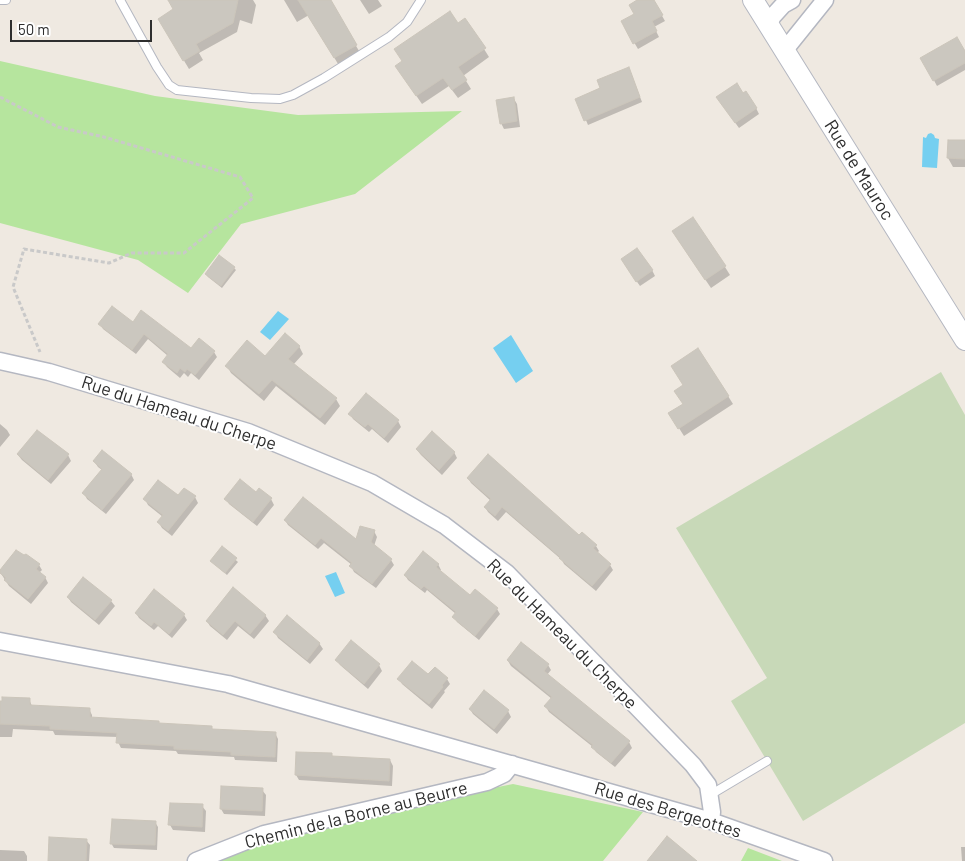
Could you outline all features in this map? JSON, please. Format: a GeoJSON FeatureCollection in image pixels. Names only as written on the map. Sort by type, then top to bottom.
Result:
{"type":"FeatureCollection","features":[{"type":"Feature","properties":{"kind":"street","name":"Rue de Mauroc"},"geometry":{"type":"LineString","coordinates":[[753,0],[965,340]]}},
{"type":"Feature","properties":{"kind":"street"},"geometry":{"type":"LineString","coordinates":[[768,24],[783,5],[792,0]]}},
{"type":"Feature","properties":{"kind":"street"},"geometry":{"type":"LineString","coordinates":[[784,51],[824,0]]}},
{"type":"Feature","properties":{"kind":"street","name":"Rue du Hameau du Cherpe"},"geometry":{"type":"LineString","coordinates":[[0,361],[49,372],[248,432],[372,483],[444,525],[507,573],[693,765],[708,784],[712,812],[710,821]]}},
{"type":"Feature","properties":{"kind":"street"},"geometry":{"type":"LineString","coordinates":[[0,642],[228,684],[512,764]]}},
{"type":"Feature","properties":{"kind":"street","name":"Rue des Bergeottes"},"geometry":{"type":"LineString","coordinates":[[512,764],[710,821],[824,861]]}},
{"type":"Feature","properties":{"kind":"street","name":"Chemin de la Borne au Beurre"},"geometry":{"type":"LineString","coordinates":[[196,861],[264,834],[487,782],[504,774],[512,764]]}},
{"type":"Feature","properties":{"kind":"lane"},"geometry":{"type":"LineString","coordinates":[[0,0],[6,0]]}},
{"type":"Feature","properties":{"kind":"lane"},"geometry":{"type":"LineString","coordinates":[[120,0],[157,67],[169,85],[177,90],[251,98],[280,99],[293,95],[324,78],[389,38],[407,22],[421,0]]}},
{"type":"Feature","properties":{"kind":"lane"},"geometry":{"type":"LineString","coordinates":[[710,795],[767,761]]}},
{"type":"Feature","properties":{"kind":"path"},"geometry":{"type":"LineString","coordinates":[[0,96],[58,127],[104,137],[240,177],[253,198],[184,253],[132,253],[109,263],[24,249],[13,287],[49,372]]}},
{"type":"Feature","properties":{"kind":"green space"},"geometry":{"type":"Polygon","coordinates":[[[0,61],[155,96],[298,115],[462,111],[355,194],[241,224],[188,293],[138,260],[0,223],[0,61]]]}},
{"type":"Feature","properties":{"kind":"green space"},"geometry":{"type":"Polygon","coordinates":[[[941,372],[965,415],[965,723],[803,821],[731,701],[767,678],[676,528],[941,372]]]}},
{"type":"Feature","properties":{"kind":"green space"},"geometry":{"type":"Polygon","coordinates":[[[513,784],[643,812],[603,861],[196,861],[264,834],[513,784]]]}},
{"type":"Feature","properties":{"kind":"green space"},"geometry":{"type":"Polygon","coordinates":[[[748,848],[782,861],[741,861],[748,848]]]}},
{"type":"Feature","properties":{"kind":"water"},"geometry":{"type":"Polygon","coordinates":[[[931,133],[935,138],[939,139],[937,168],[922,167],[923,137],[926,138],[931,133]]]}},
{"type":"Feature","properties":{"kind":"water"},"geometry":{"type":"Polygon","coordinates":[[[278,311],[289,319],[270,340],[260,332],[278,311]]]}},
{"type":"Feature","properties":{"kind":"water"},"geometry":{"type":"Polygon","coordinates":[[[511,335],[533,371],[516,383],[493,348],[511,335]]]}},
{"type":"Feature","properties":{"kind":"water"},"geometry":{"type":"Polygon","coordinates":[[[336,572],[345,593],[335,597],[325,576],[336,572]]]}},
{"type":"Feature","properties":{"kind":"building"},"geometry":{"type":"Polygon","coordinates":[[[168,0],[238,0],[233,23],[196,44],[200,51],[183,61],[158,19],[173,9],[168,0]]]}},
{"type":"Feature","properties":{"kind":"building"},"geometry":{"type":"Polygon","coordinates":[[[298,0],[331,0],[357,45],[334,58],[298,0]]]}},
{"type":"Feature","properties":{"kind":"building"},"geometry":{"type":"Polygon","coordinates":[[[637,0],[654,0],[663,15],[652,21],[657,31],[633,44],[621,21],[634,14],[629,5],[637,0]]]}},
{"type":"Feature","properties":{"kind":"building"},"geometry":{"type":"Polygon","coordinates":[[[450,11],[458,23],[465,18],[486,48],[458,67],[467,80],[452,90],[443,78],[416,96],[395,66],[402,61],[394,49],[450,11]]]}},
{"type":"Feature","properties":{"kind":"building"},"geometry":{"type":"Polygon","coordinates":[[[957,37],[965,51],[965,63],[933,81],[920,58],[957,37]]]}},
{"type":"Feature","properties":{"kind":"building"},"geometry":{"type":"Polygon","coordinates":[[[629,67],[640,97],[584,121],[575,99],[600,88],[597,80],[629,67]]]}},
{"type":"Feature","properties":{"kind":"building"},"geometry":{"type":"Polygon","coordinates":[[[737,83],[743,93],[746,91],[757,108],[735,123],[716,97],[737,83]]]}},
{"type":"Feature","properties":{"kind":"building"},"geometry":{"type":"Polygon","coordinates":[[[514,97],[517,121],[500,124],[496,100],[514,97]]]}},
{"type":"Feature","properties":{"kind":"building"},"geometry":{"type":"Polygon","coordinates":[[[948,140],[965,140],[965,159],[947,158],[948,140]]]}},
{"type":"Feature","properties":{"kind":"building"},"geometry":{"type":"Polygon","coordinates":[[[693,217],[726,266],[705,280],[672,231],[693,217]]]}},
{"type":"Feature","properties":{"kind":"building"},"geometry":{"type":"Polygon","coordinates":[[[637,248],[653,270],[636,282],[621,259],[637,248]]]}},
{"type":"Feature","properties":{"kind":"building"},"geometry":{"type":"Polygon","coordinates":[[[219,255],[235,267],[221,286],[205,274],[219,255]]]}},
{"type":"Feature","properties":{"kind":"building"},"geometry":{"type":"Polygon","coordinates":[[[112,306],[133,322],[141,310],[191,348],[199,338],[215,351],[195,375],[187,369],[185,372],[180,368],[177,373],[162,362],[168,354],[144,334],[132,350],[98,324],[112,306]]]}},
{"type":"Feature","properties":{"kind":"building"},"geometry":{"type":"Polygon","coordinates":[[[285,333],[300,346],[288,359],[337,398],[320,418],[272,380],[259,394],[225,366],[247,340],[265,356],[285,333]]]}},
{"type":"Feature","properties":{"kind":"building"},"geometry":{"type":"Polygon","coordinates":[[[698,348],[729,396],[678,429],[668,413],[683,404],[674,391],[683,385],[671,366],[698,348]]]}},
{"type":"Feature","properties":{"kind":"building"},"geometry":{"type":"Polygon","coordinates":[[[366,393],[399,420],[384,438],[368,424],[365,427],[348,414],[366,393]]]}},
{"type":"Feature","properties":{"kind":"building"},"geometry":{"type":"Polygon","coordinates":[[[37,430],[69,454],[48,480],[17,454],[37,430]]]}},
{"type":"Feature","properties":{"kind":"building"},"geometry":{"type":"Polygon","coordinates":[[[432,431],[455,452],[439,470],[416,449],[432,431]]]}},
{"type":"Feature","properties":{"kind":"building"},"geometry":{"type":"Polygon","coordinates":[[[102,450],[132,474],[102,510],[82,493],[102,469],[93,461],[102,450]]]}},
{"type":"Feature","properties":{"kind":"building"},"geometry":{"type":"Polygon","coordinates":[[[488,454],[579,535],[582,532],[597,545],[593,548],[611,564],[592,586],[502,507],[495,516],[484,507],[491,499],[467,478],[488,454]]]}},
{"type":"Feature","properties":{"kind":"building"},"geometry":{"type":"Polygon","coordinates":[[[240,479],[256,492],[259,488],[272,498],[253,522],[224,499],[240,479]]]}},
{"type":"Feature","properties":{"kind":"building"},"geometry":{"type":"Polygon","coordinates":[[[158,480],[178,495],[184,488],[196,496],[168,531],[157,522],[163,515],[143,499],[158,480]]]}},
{"type":"Feature","properties":{"kind":"building"},"geometry":{"type":"Polygon","coordinates":[[[303,497],[356,539],[360,526],[375,530],[371,542],[392,559],[372,584],[349,566],[352,563],[321,538],[315,545],[284,520],[303,497]]]}},
{"type":"Feature","properties":{"kind":"building"},"geometry":{"type":"Polygon","coordinates":[[[222,546],[237,558],[225,573],[210,561],[222,546]]]}},
{"type":"Feature","properties":{"kind":"building"},"geometry":{"type":"Polygon","coordinates":[[[16,550],[24,555],[26,554],[40,564],[36,569],[46,577],[28,599],[4,580],[6,578],[0,573],[0,570],[16,550]]]}},
{"type":"Feature","properties":{"kind":"building"},"geometry":{"type":"Polygon","coordinates":[[[423,551],[439,564],[436,567],[470,595],[475,589],[498,608],[475,636],[452,617],[456,612],[424,586],[421,589],[404,575],[423,551]]]}},
{"type":"Feature","properties":{"kind":"building"},"geometry":{"type":"Polygon","coordinates":[[[83,577],[112,600],[95,620],[67,597],[83,577]]]}},
{"type":"Feature","properties":{"kind":"building"},"geometry":{"type":"Polygon","coordinates":[[[233,587],[266,615],[250,634],[235,621],[223,635],[206,621],[233,587]]]}},
{"type":"Feature","properties":{"kind":"building"},"geometry":{"type":"Polygon","coordinates":[[[154,589],[185,614],[169,634],[154,622],[151,626],[135,613],[154,589]]]}},
{"type":"Feature","properties":{"kind":"building"},"geometry":{"type":"Polygon","coordinates":[[[287,615],[320,643],[307,660],[273,632],[287,615]]]}},
{"type":"Feature","properties":{"kind":"building"},"geometry":{"type":"Polygon","coordinates":[[[351,640],[380,664],[364,684],[335,660],[351,640]]]}},
{"type":"Feature","properties":{"kind":"building"},"geometry":{"type":"Polygon","coordinates":[[[521,642],[549,664],[544,671],[630,741],[611,763],[591,747],[593,745],[544,706],[552,697],[507,660],[521,642]]]}},
{"type":"Feature","properties":{"kind":"building"},"geometry":{"type":"Polygon","coordinates":[[[412,661],[428,674],[435,667],[448,678],[429,704],[397,679],[412,661]]]}},
{"type":"Feature","properties":{"kind":"building"},"geometry":{"type":"Polygon","coordinates":[[[484,690],[509,710],[494,729],[469,709],[484,690]]]}},
{"type":"Feature","properties":{"kind":"building"},"geometry":{"type":"Polygon","coordinates":[[[2,697],[30,698],[30,705],[90,708],[90,717],[212,726],[212,729],[276,732],[275,757],[231,755],[231,752],[174,749],[174,746],[116,743],[117,733],[50,729],[50,726],[0,724],[0,701],[2,701],[2,697]]]}},
{"type":"Feature","properties":{"kind":"building"},"geometry":{"type":"Polygon","coordinates":[[[296,752],[332,753],[332,756],[390,759],[389,781],[295,775],[296,752]]]}},
{"type":"Feature","properties":{"kind":"building"},"geometry":{"type":"Polygon","coordinates":[[[221,786],[263,788],[262,811],[220,809],[221,786]]]}},
{"type":"Feature","properties":{"kind":"building"},"geometry":{"type":"Polygon","coordinates":[[[170,803],[203,804],[202,827],[168,825],[170,803]]]}},
{"type":"Feature","properties":{"kind":"building"},"geometry":{"type":"Polygon","coordinates":[[[112,819],[156,821],[155,845],[110,844],[112,819]]]}},
{"type":"Feature","properties":{"kind":"building"},"geometry":{"type":"Polygon","coordinates":[[[667,836],[697,861],[647,861],[667,836]]]}},
{"type":"Feature","properties":{"kind":"building"},"geometry":{"type":"Polygon","coordinates":[[[49,837],[87,839],[86,861],[48,861],[49,837]]]}}]}
